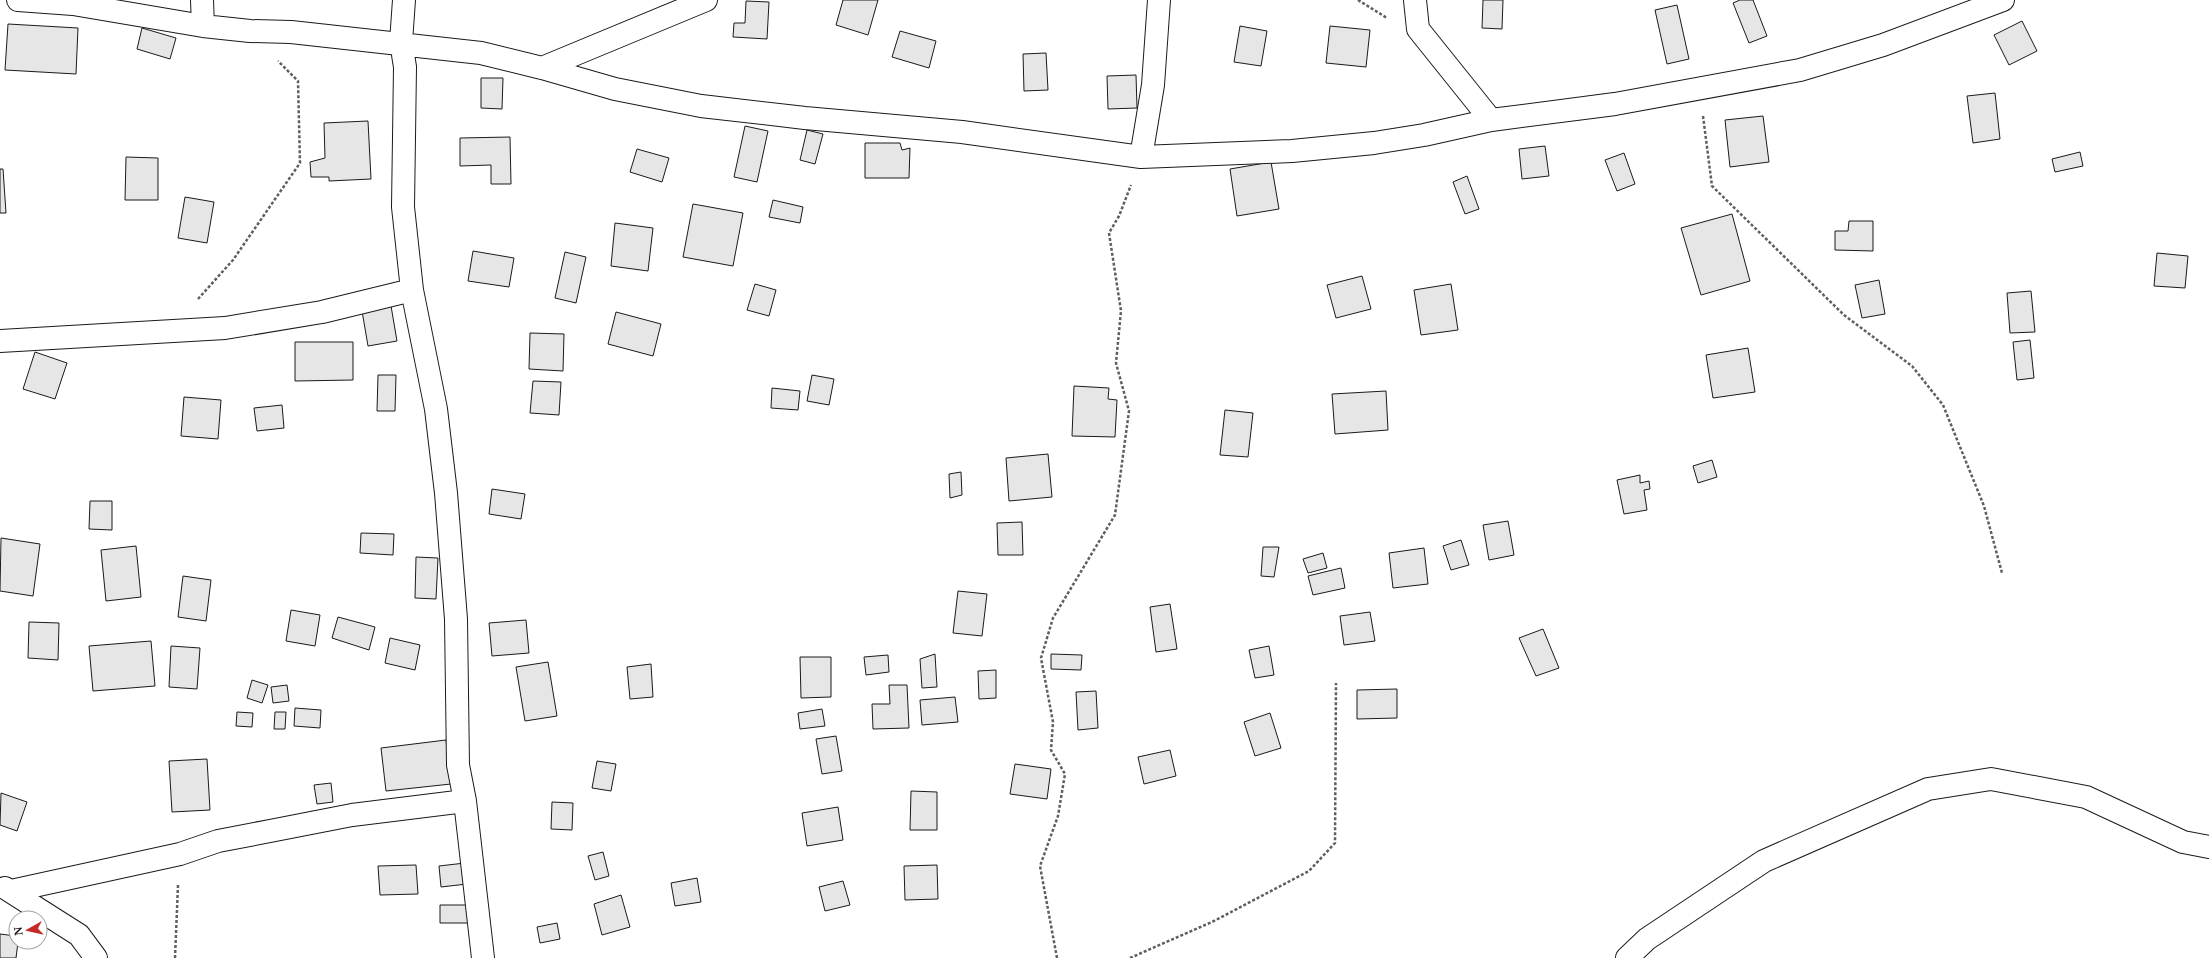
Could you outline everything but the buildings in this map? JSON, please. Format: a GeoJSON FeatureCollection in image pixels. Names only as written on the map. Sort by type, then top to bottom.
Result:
{"type":"FeatureCollection","features":[{"type":"Feature","properties":{"kind":"street"},"geometry":{"type":"LineString","coordinates":[[18,0],[73,4],[203,26],[401,42],[481,53],[542,68],[615,89],[701,106],[805,118],[962,132],[1141,157],[1292,151],[1366,144],[1424,135],[1491,120],[1615,104],[1800,70],[1883,45],[2004,0]]}},
{"type":"Feature","properties":{"kind":"street"},"geometry":{"type":"LineString","coordinates":[[202,0],[203,26]]}},
{"type":"Feature","properties":{"kind":"street"},"geometry":{"type":"LineString","coordinates":[[404,0],[401,42],[405,67],[403,207],[412,290],[436,409],[446,493],[456,619],[458,765],[465,801],[482,958]]}},
{"type":"Feature","properties":{"kind":"street"},"geometry":{"type":"LineString","coordinates":[[542,68],[706,0]]}},
{"type":"Feature","properties":{"kind":"street"},"geometry":{"type":"LineString","coordinates":[[1141,157],[1153,85],[1159,0]]}},
{"type":"Feature","properties":{"kind":"street"},"geometry":{"type":"LineString","coordinates":[[1415,0],[1418,29],[1491,120]]}},
{"type":"Feature","properties":{"kind":"street"},"geometry":{"type":"LineString","coordinates":[[0,341],[225,328],[315,313],[412,290]]}},
{"type":"Feature","properties":{"kind":"street"},"geometry":{"type":"LineString","coordinates":[[1627,958],[1647,939],[1764,861],[1928,789],[1991,779],[2086,797],[2183,842],[2209,848]]}},
{"type":"Feature","properties":{"kind":"street"},"geometry":{"type":"LineString","coordinates":[[5,889],[180,854],[218,841],[352,815],[465,801]]}},
{"type":"Feature","properties":{"kind":"street"},"geometry":{"type":"LineString","coordinates":[[5,889],[79,935],[96,958]]}},
{"type":"Feature","properties":{"kind":"path"},"geometry":{"type":"LineString","coordinates":[[169,331],[233,260],[300,163],[298,81]]}},
{"type":"Feature","properties":{"kind":"path"},"geometry":{"type":"LineString","coordinates":[[1699,88],[1712,186],[1844,315],[1912,366],[1943,405],[1984,506],[2002,573]]}},
{"type":"Feature","properties":{"kind":"path"},"geometry":{"type":"LineString","coordinates":[[1057,958],[1040,866],[1058,816],[1065,774],[1051,750],[1053,722],[1041,658],[1053,618],[1115,515],[1129,411],[1116,363],[1121,311],[1109,233],[1119,216],[1141,157]]}},
{"type":"Feature","properties":{"kind":"path"},"geometry":{"type":"LineString","coordinates":[[1130,958],[1214,920],[1309,871],[1335,844],[1336,683]]}},
{"type":"Feature","properties":{"kind":"path"},"geometry":{"type":"LineString","coordinates":[[175,958],[180,854]]}}]}
